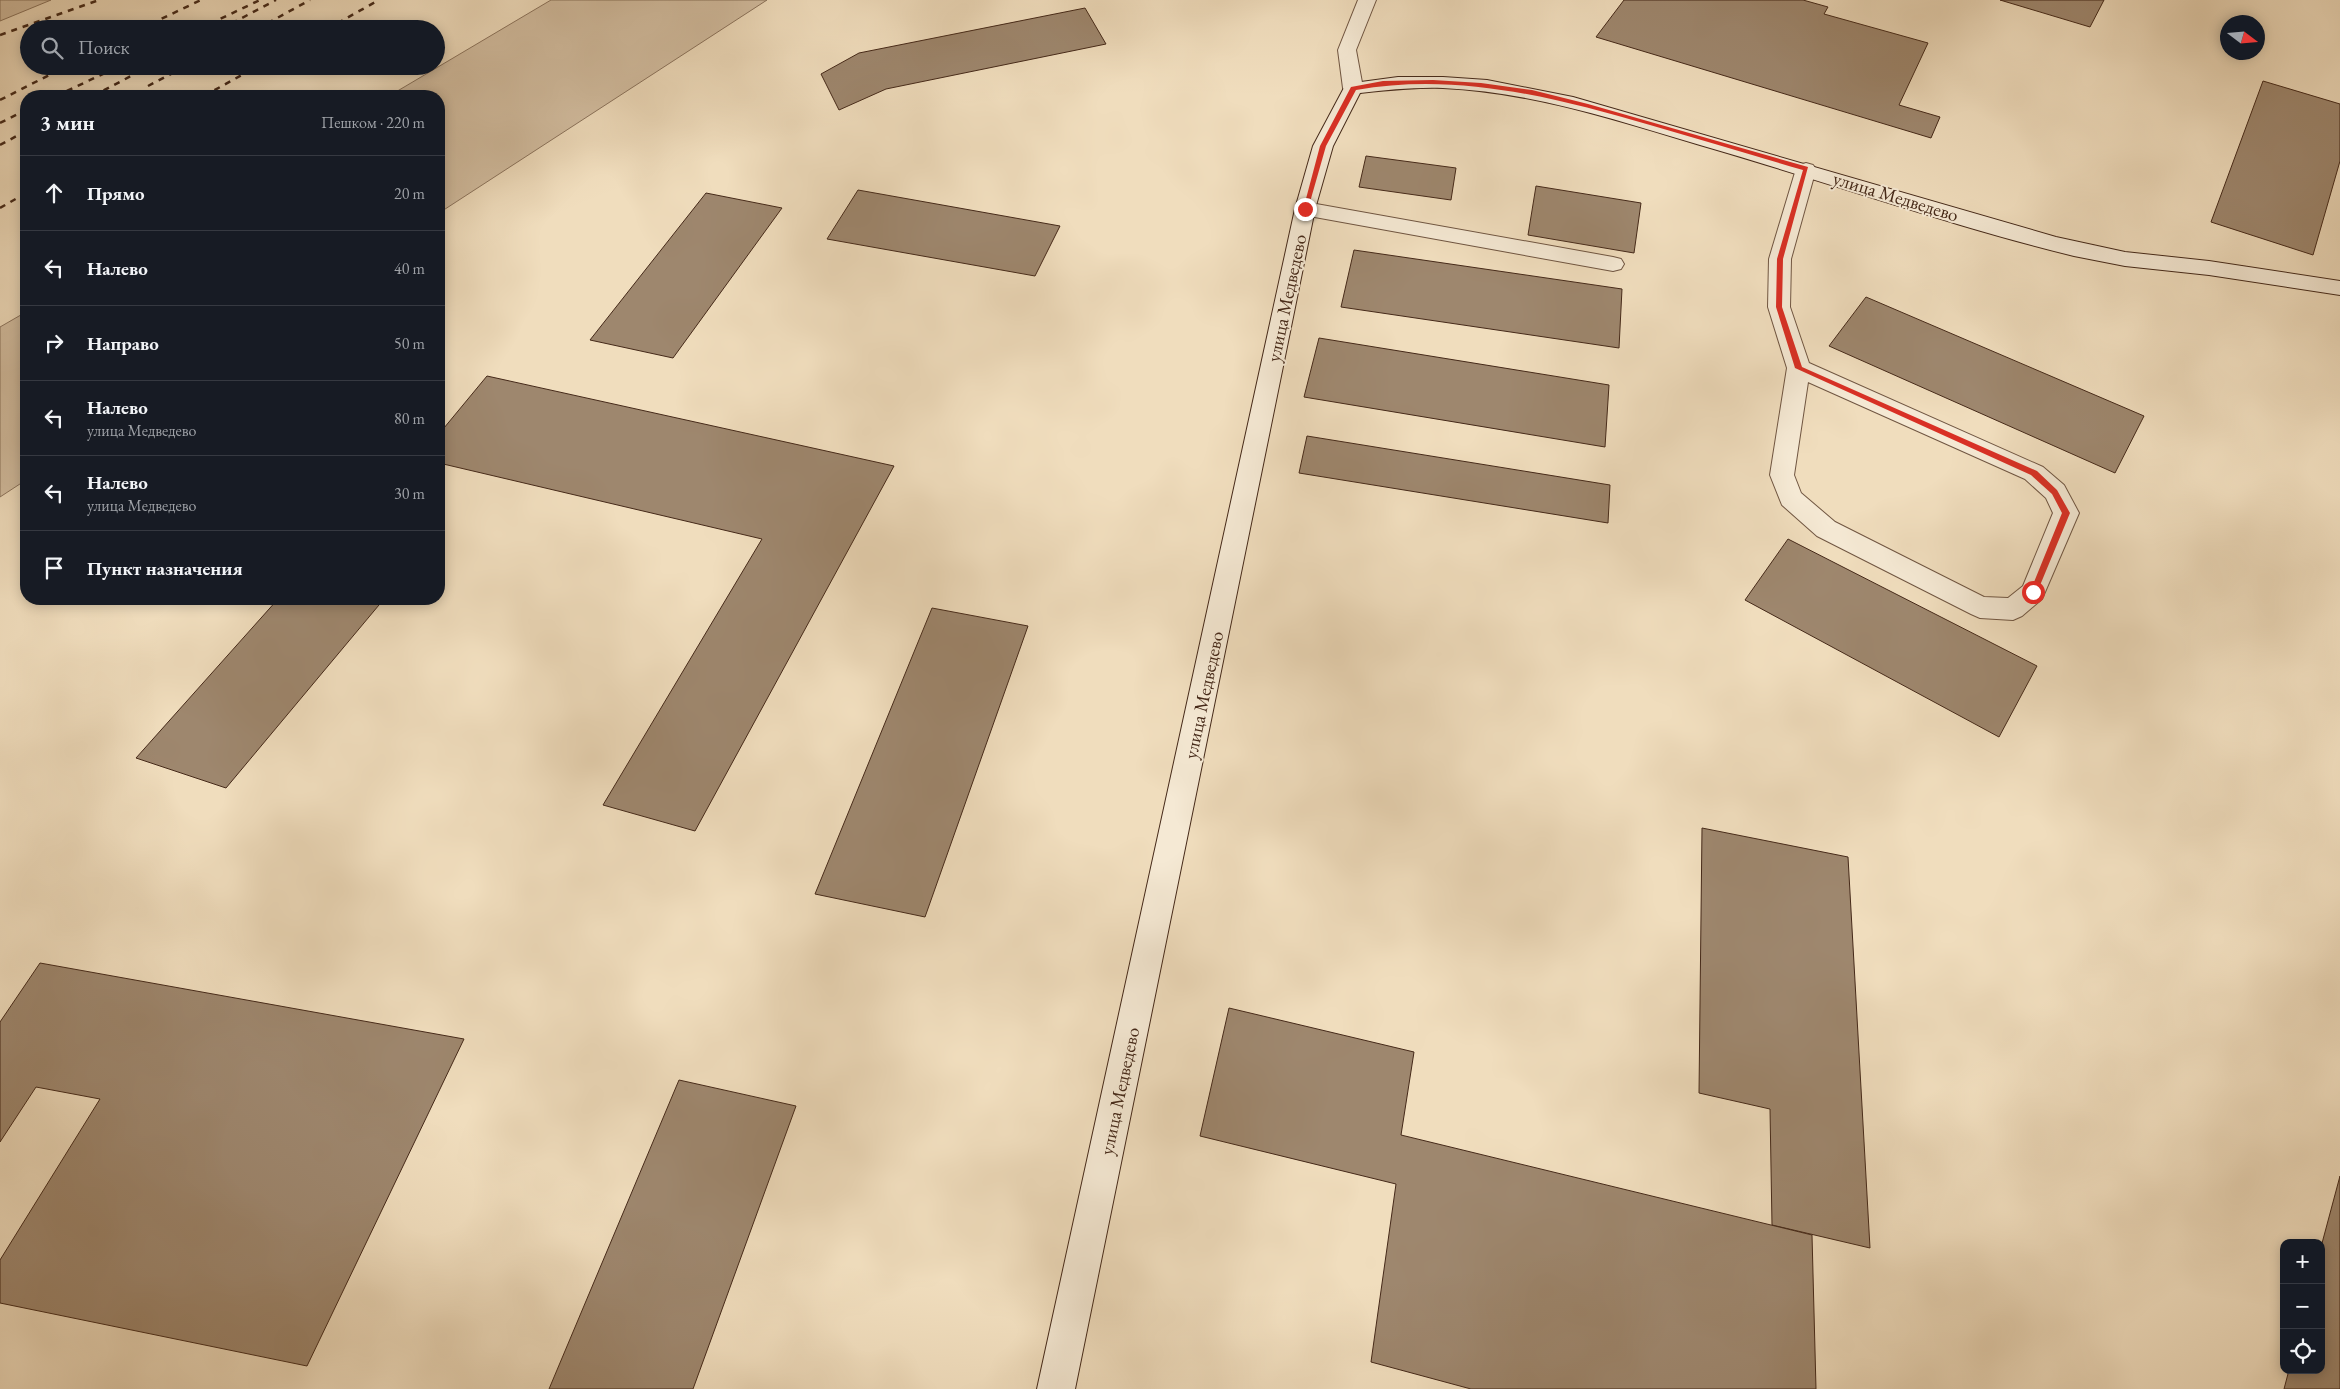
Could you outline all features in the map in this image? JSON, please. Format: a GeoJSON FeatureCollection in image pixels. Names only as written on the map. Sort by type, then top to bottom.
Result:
{"type":"FeatureCollection","features":[{"type":"Feature","properties":{"kind":"street"},"geometry":{"type":"LineString","coordinates":[[1354,88],[1347,50],[1367,0]]}},
{"type":"Feature","properties":{"kind":"street","name":"улица Медведево"},"geometry":{"type":"LineString","coordinates":[[1056,1389],[1305,209],[1323,146],[1354,88],[1383,83],[1433,81],[1481,84],[1532,92],[1586,105],[1806,169],[2036,239],[2114,257],[2207,268],[2340,288]]}},
{"type":"Feature","properties":{"kind":"street"},"geometry":{"type":"LineString","coordinates":[[1799,368],[2034,473],[2055,492],[2066,513],[2033,592],[2013,609],[1980,607],[1826,529],[1791,498],[1782,475],[1799,368],[1779,307],[1780,259],[1806,169]]}},
{"type":"Feature","properties":{"kind":"street"},"geometry":{"type":"LineString","coordinates":[[1305,209],[1613,264]]}},
{"type":"Feature","properties":{"kind":"shaded area"},"geometry":{"type":"Polygon","coordinates":[[[0,0],[51,0],[0,21],[0,0]]]}},
{"type":"Feature","properties":{"kind":"shaded area"},"geometry":{"type":"Polygon","coordinates":[[[551,0],[767,0],[445,209],[445,90],[399,90],[424,75],[445,75],[445,63],[551,0]]]}},
{"type":"Feature","properties":{"kind":"shaded area"},"geometry":{"type":"Polygon","coordinates":[[[20,315],[20,484],[0,497],[0,327],[20,315]]]}},
{"type":"Feature","properties":{"kind":"building"},"geometry":{"type":"Polygon","coordinates":[[[1624,0],[1803,0],[1828,7],[1824,14],[1928,43],[1899,105],[1940,117],[1931,138],[1596,37],[1624,0]]]}},
{"type":"Feature","properties":{"kind":"building"},"geometry":{"type":"Polygon","coordinates":[[[2000,0],[2104,0],[2090,27],[2000,0]]]}},
{"type":"Feature","properties":{"kind":"building"},"geometry":{"type":"Polygon","coordinates":[[[1085,8],[1106,44],[886,89],[839,110],[821,74],[859,53],[1085,8]]]}},
{"type":"Feature","properties":{"kind":"building"},"geometry":{"type":"Polygon","coordinates":[[[2263,81],[2340,104],[2340,161],[2313,255],[2211,222],[2263,81]]]}},
{"type":"Feature","properties":{"kind":"building"},"geometry":{"type":"Polygon","coordinates":[[[1366,156],[1456,168],[1451,200],[1359,187],[1366,156]]]}},
{"type":"Feature","properties":{"kind":"building"},"geometry":{"type":"Polygon","coordinates":[[[1536,186],[1641,203],[1634,253],[1528,235],[1536,186]]]}},
{"type":"Feature","properties":{"kind":"building"},"geometry":{"type":"Polygon","coordinates":[[[858,190],[1060,226],[1035,276],[827,239],[858,190]]]}},
{"type":"Feature","properties":{"kind":"building"},"geometry":{"type":"Polygon","coordinates":[[[706,193],[782,208],[673,358],[590,340],[706,193]]]}},
{"type":"Feature","properties":{"kind":"building"},"geometry":{"type":"Polygon","coordinates":[[[1354,250],[1622,289],[1619,348],[1341,307],[1354,250]]]}},
{"type":"Feature","properties":{"kind":"building"},"geometry":{"type":"Polygon","coordinates":[[[1866,297],[2144,416],[2115,473],[1829,346],[1866,297]]]}},
{"type":"Feature","properties":{"kind":"building"},"geometry":{"type":"Polygon","coordinates":[[[1319,338],[1609,385],[1605,447],[1304,397],[1319,338]]]}},
{"type":"Feature","properties":{"kind":"building"},"geometry":{"type":"Polygon","coordinates":[[[487,376],[894,466],[695,831],[603,805],[762,539],[445,464],[445,427],[487,376]]]}},
{"type":"Feature","properties":{"kind":"building"},"geometry":{"type":"Polygon","coordinates":[[[1307,436],[1610,485],[1608,523],[1299,473],[1307,436]]]}},
{"type":"Feature","properties":{"kind":"building"},"geometry":{"type":"Polygon","coordinates":[[[1788,539],[2037,666],[1999,737],[1745,600],[1788,539]]]}},
{"type":"Feature","properties":{"kind":"building"},"geometry":{"type":"Polygon","coordinates":[[[273,605],[379,605],[226,788],[136,758],[273,605]]]}},
{"type":"Feature","properties":{"kind":"building"},"geometry":{"type":"Polygon","coordinates":[[[932,608],[1028,626],[925,917],[815,894],[932,608]]]}},
{"type":"Feature","properties":{"kind":"building"},"geometry":{"type":"Polygon","coordinates":[[[1702,828],[1848,857],[1870,1248],[1772,1225],[1770,1109],[1699,1093],[1702,828]]]}},
{"type":"Feature","properties":{"kind":"building"},"geometry":{"type":"Polygon","coordinates":[[[40,963],[464,1039],[307,1366],[0,1303],[0,1260],[100,1099],[36,1087],[0,1142],[0,1022],[40,963]]]}},
{"type":"Feature","properties":{"kind":"building"},"geometry":{"type":"Polygon","coordinates":[[[1229,1008],[1414,1052],[1401,1135],[1812,1235],[1816,1389],[1471,1389],[1371,1362],[1396,1184],[1200,1136],[1229,1008]]]}},
{"type":"Feature","properties":{"kind":"building"},"geometry":{"type":"Polygon","coordinates":[[[679,1080],[796,1106],[693,1389],[549,1389],[679,1080]]]}},
{"type":"Feature","properties":{"kind":"building"},"geometry":{"type":"Polygon","coordinates":[[[2340,1176],[2340,1389],[2284,1389],[2288,1374],[2325,1374],[2325,1239],[2323,1239],[2340,1176]]]}},
{"type":"Feature","properties":{"kind":"railway"},"geometry":{"type":"LineString","coordinates":[[42,20],[99,0]]}},
{"type":"Feature","properties":{"kind":"railway"},"geometry":{"type":"LineString","coordinates":[[159,20],[201,0]]}},
{"type":"Feature","properties":{"kind":"railway"},"geometry":{"type":"LineString","coordinates":[[218,20],[260,0]]}},
{"type":"Feature","properties":{"kind":"railway"},"geometry":{"type":"LineString","coordinates":[[238,20],[276,0]]}},
{"type":"Feature","properties":{"kind":"railway"},"geometry":{"type":"LineString","coordinates":[[273,20],[310,0]]}},
{"type":"Feature","properties":{"kind":"railway"},"geometry":{"type":"LineString","coordinates":[[343,20],[379,0]]}},
{"type":"Feature","properties":{"kind":"railway"},"geometry":{"type":"LineString","coordinates":[[0,35],[20,28]]}},
{"type":"Feature","properties":{"kind":"railway"},"geometry":{"type":"LineString","coordinates":[[0,100],[49,75]]}},
{"type":"Feature","properties":{"kind":"railway"},"geometry":{"type":"LineString","coordinates":[[69,90],[101,75]]}},
{"type":"Feature","properties":{"kind":"railway"},"geometry":{"type":"LineString","coordinates":[[104,90],[133,75]]}},
{"type":"Feature","properties":{"kind":"railway"},"geometry":{"type":"LineString","coordinates":[[148,86],[169,75]]}},
{"type":"Feature","properties":{"kind":"railway"},"geometry":{"type":"LineString","coordinates":[[215,90],[242,75]]}},
{"type":"Feature","properties":{"kind":"railway"},"geometry":{"type":"LineString","coordinates":[[0,123],[20,113]]}},
{"type":"Feature","properties":{"kind":"railway"},"geometry":{"type":"LineString","coordinates":[[0,145],[20,134]]}},
{"type":"Feature","properties":{"kind":"railway"},"geometry":{"type":"LineString","coordinates":[[0,208],[20,196]]}},
{"type":"Feature","properties":{"kind":"route"},"geometry":{"type":"LineString","coordinates":[[1305,209],[1323,146],[1354,88],[1383,83],[1433,81],[1481,84],[1532,92],[1586,105],[1806,169],[1780,259],[1779,307],[1799,368],[2034,473],[2055,492],[2066,513],[2033,592]]}}]}
